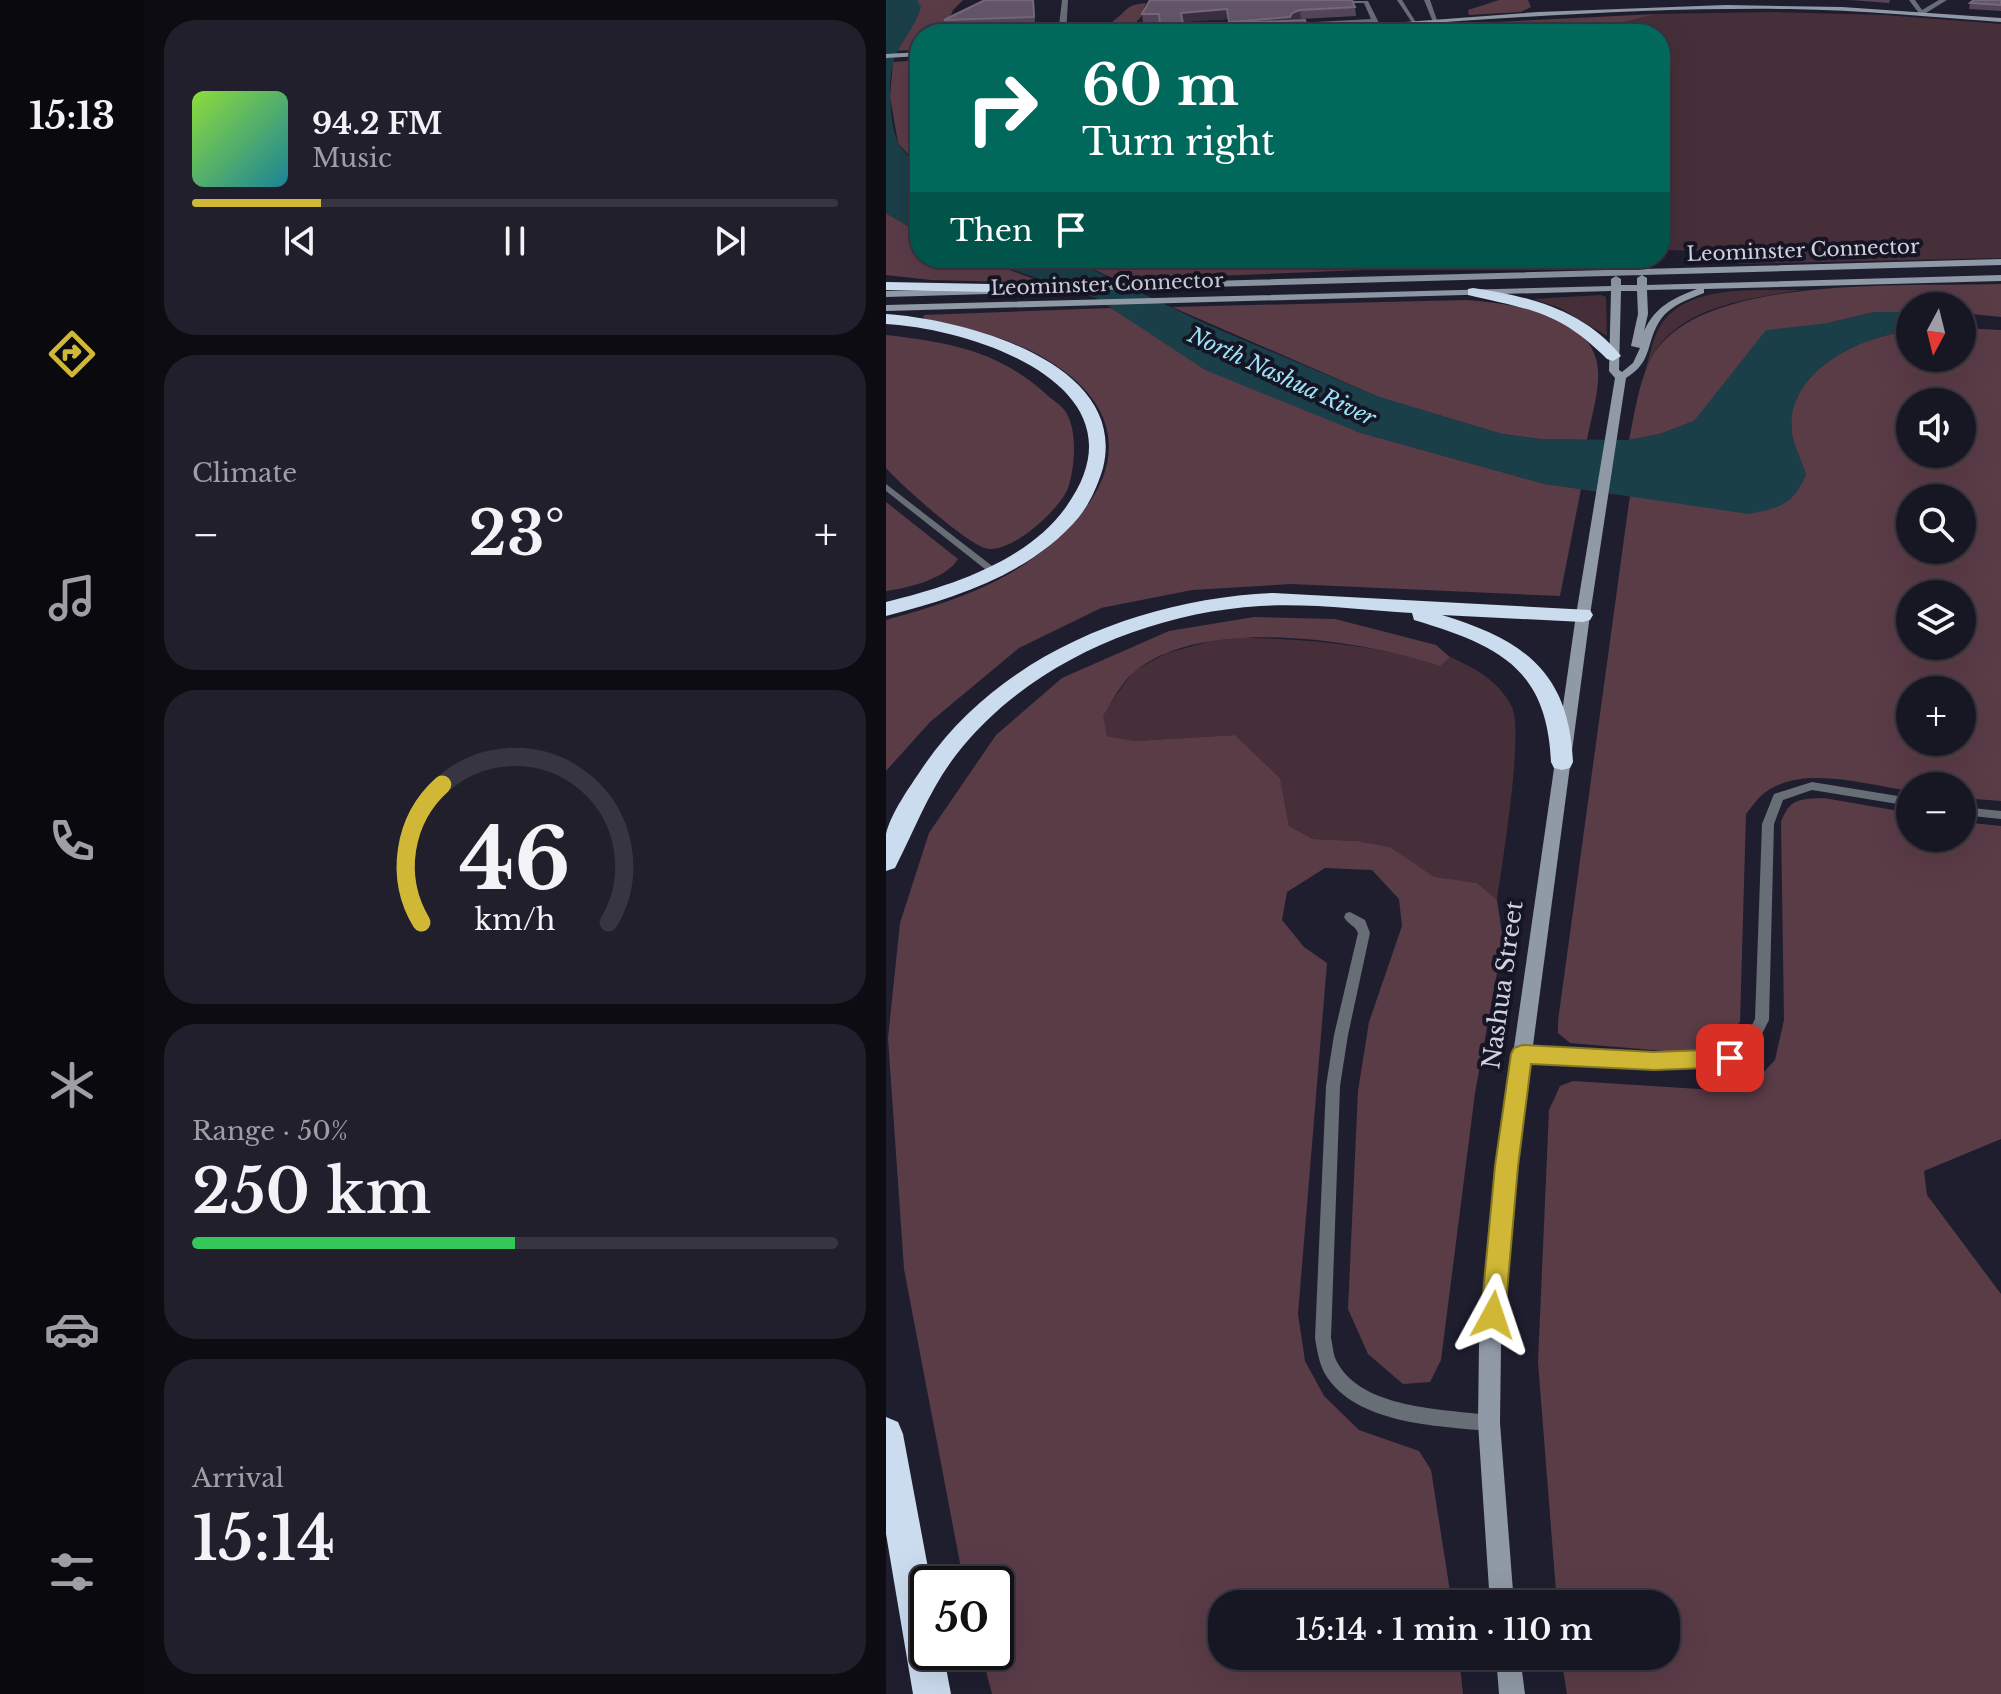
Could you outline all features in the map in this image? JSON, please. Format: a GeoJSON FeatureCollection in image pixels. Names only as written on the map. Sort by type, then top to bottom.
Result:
{"type":"FeatureCollection","features":[{"type":"Feature","properties":{"kind":"highway"},"geometry":{"type":"LineString","coordinates":[[886,286],[959,290],[1043,289]]}},
{"type":"Feature","properties":{"kind":"highway"},"geometry":{"type":"LineString","coordinates":[[1473,292],[1547,307],[1581,325],[1613,356]]}},
{"type":"Feature","properties":{"kind":"highway"},"geometry":{"type":"LineString","coordinates":[[886,319],[965,333],[1019,351],[1072,388],[1096,426],[1099,440],[1096,470],[1085,497],[1059,528],[1035,548],[993,571],[925,599],[886,609]]}},
{"type":"Feature","properties":{"kind":"highway"},"geometry":{"type":"LineString","coordinates":[[886,861],[930,773],[958,737],[1007,692],[1078,649],[1133,625],[1223,603],[1309,598],[1583,615]]}},
{"type":"Feature","properties":{"kind":"highway"},"geometry":{"type":"LineString","coordinates":[[1388,605],[1471,633],[1516,658],[1552,700],[1561,729],[1562,762]]}},
{"type":"Feature","properties":{"kind":"highway"},"geometry":{"type":"LineString","coordinates":[[886,1434],[932,1694]]}},
{"type":"Feature","properties":{"kind":"main road"},"geometry":{"type":"LineString","coordinates":[[1356,24],[1789,4],[2001,20]]}},
{"type":"Feature","properties":{"kind":"main road"},"geometry":{"type":"LineString","coordinates":[[886,56],[910,55]]}},
{"type":"Feature","properties":{"kind":"main road","name":"Leominster Connector"},"geometry":{"type":"LineString","coordinates":[[1043,289],[2001,262]]}},
{"type":"Feature","properties":{"kind":"main road","name":"Nashua Street"},"geometry":{"type":"LineString","coordinates":[[1501,1590],[1489,1423],[1492,1330],[1507,1166],[1583,615],[1617,409],[1643,314],[1641,273]]}},
{"type":"Feature","properties":{"kind":"main road","name":"Nashua Street"},"geometry":{"type":"LineString","coordinates":[[1615,274],[1614,371],[1627,374]]}},
{"type":"Feature","properties":{"kind":"main road","name":"Leominster Connector"},"geometry":{"type":"LineString","coordinates":[[886,308],[2001,278]]}},
{"type":"Feature","properties":{"kind":"main road"},"geometry":{"type":"LineString","coordinates":[[1627,374],[1643,359],[1653,323],[1665,309],[1682,298],[1722,286]]}},
{"type":"Feature","properties":{"kind":"main road","name":"Leominster Connector"},"geometry":{"type":"LineString","coordinates":[[886,294],[959,290]]}},
{"type":"Feature","properties":{"kind":"main road"},"geometry":{"type":"LineString","coordinates":[[1509,1670],[1512,1694]]}},
{"type":"Feature","properties":{"kind":"street"},"geometry":{"type":"LineString","coordinates":[[1063,24],[1065,0]]}},
{"type":"Feature","properties":{"kind":"street"},"geometry":{"type":"LineString","coordinates":[[1427,0],[1436,22]]}},
{"type":"Feature","properties":{"kind":"street"},"geometry":{"type":"LineString","coordinates":[[1912,0],[1921,14],[1944,0]]}},
{"type":"Feature","properties":{"kind":"lane"},"geometry":{"type":"LineString","coordinates":[[1399,0],[1415,23]]}},
{"type":"Feature","properties":{"kind":"lane"},"geometry":{"type":"LineString","coordinates":[[1329,2],[1365,1],[1376,22]]}},
{"type":"Feature","properties":{"kind":"lane"},"geometry":{"type":"LineString","coordinates":[[886,487],[993,571]]}},
{"type":"Feature","properties":{"kind":"lane"},"geometry":{"type":"LineString","coordinates":[[1522,1054],[1654,1061],[1730,1058],[1749,1043],[1762,1020],[1768,824],[1778,797],[1812,786],[1896,800]]}},
{"type":"Feature","properties":{"kind":"lane"},"geometry":{"type":"LineString","coordinates":[[1976,812],[2001,815]]}},
{"type":"Feature","properties":{"kind":"lane"},"geometry":{"type":"LineString","coordinates":[[1350,917],[1361,924],[1364,933],[1343,1023],[1333,1086],[1323,1338],[1331,1369],[1352,1391],[1385,1408],[1489,1423]]}},
{"type":"Feature","properties":{"kind":"shaded area"},"geometry":{"type":"Polygon","coordinates":[[[886,0],[963,0],[953,10],[947,24],[910,24],[910,50],[886,51],[886,0]]]}},
{"type":"Feature","properties":{"kind":"shaded area"},"geometry":{"type":"Polygon","coordinates":[[[1499,0],[1528,0],[1531,7],[1521,12],[1469,15],[1468,10],[1499,0]]]}},
{"type":"Feature","properties":{"kind":"shaded area"},"geometry":{"type":"Polygon","coordinates":[[[1146,3],[1135,24],[1108,24],[1130,7],[1146,3]]]}},
{"type":"Feature","properties":{"kind":"shaded area"},"geometry":{"type":"Polygon","coordinates":[[[1772,12],[1885,15],[2001,24],[2001,258],[1739,264],[1731,257],[1730,251],[1670,250],[1670,24],[1615,24],[1657,14],[1772,12]]]}},
{"type":"Feature","properties":{"kind":"shaded area"},"geometry":{"type":"Polygon","coordinates":[[[1657,14],[1615,24],[1455,24],[1657,14]]]}},
{"type":"Feature","properties":{"kind":"shaded area"},"geometry":{"type":"Polygon","coordinates":[[[910,61],[910,157],[898,143],[890,97],[893,62],[910,61]]]}},
{"type":"Feature","properties":{"kind":"shaded area"},"geometry":{"type":"Polygon","coordinates":[[[886,213],[910,227],[910,268],[1004,268],[1045,283],[931,280],[886,275],[886,213]]]}},
{"type":"Feature","properties":{"kind":"shaded area"},"geometry":{"type":"Polygon","coordinates":[[[1090,268],[1412,268],[1117,280],[1090,268]]]}},
{"type":"Feature","properties":{"kind":"shaded area"},"geometry":{"type":"Polygon","coordinates":[[[2001,284],[2001,317],[1976,314],[1976,292],[1896,292],[1896,312],[1875,312],[1828,323],[1713,398],[1694,421],[1660,434],[1629,440],[1640,388],[1649,363],[1663,342],[1692,320],[1730,305],[1774,295],[1872,286],[2001,284]]]}},
{"type":"Feature","properties":{"kind":"shaded area"},"geometry":{"type":"Polygon","coordinates":[[[1746,290],[1801,290],[1726,305],[1691,319],[1662,342],[1644,376],[1653,342],[1662,323],[1674,310],[1689,301],[1707,295],[1746,290]]]}},
{"type":"Feature","properties":{"kind":"shaded area"},"geometry":{"type":"Polygon","coordinates":[[[1606,297],[1607,336],[1560,308],[1533,299],[1606,297]]]}},
{"type":"Feature","properties":{"kind":"shaded area"},"geometry":{"type":"Polygon","coordinates":[[[1466,300],[1542,313],[1576,330],[1589,343],[1596,359],[1598,378],[1587,440],[1502,434],[1379,397],[1172,307],[1466,300]]]}},
{"type":"Feature","properties":{"kind":"shaded area"},"geometry":{"type":"Polygon","coordinates":[[[1111,308],[1133,322],[1358,432],[1545,484],[1581,489],[1560,596],[1291,584],[1192,590],[1101,608],[1019,648],[930,722],[886,771],[886,620],[981,588],[1032,559],[1061,535],[1085,509],[1100,483],[1108,456],[1107,430],[1096,403],[1073,378],[1039,355],[1012,342],[923,318],[924,315],[1111,308]]]}},
{"type":"Feature","properties":{"kind":"shaded area"},"geometry":{"type":"Polygon","coordinates":[[[1976,329],[2001,330],[2001,801],[1976,799],[1976,772],[1896,772],[1896,788],[1814,778],[1777,785],[1760,797],[1746,814],[1740,1022],[1725,1039],[1700,1054],[1570,1043],[1558,1033],[1558,1021],[1630,495],[1648,497],[1806,475],[1792,434],[1792,412],[1799,393],[1828,362],[1848,350],[1896,333],[1896,372],[1976,372],[1976,329]]]}},
{"type":"Feature","properties":{"kind":"shaded area"},"geometry":{"type":"Polygon","coordinates":[[[886,335],[952,345],[992,359],[1029,380],[1065,411],[1072,428],[1074,449],[1068,488],[1056,507],[1020,538],[995,549],[976,544],[934,512],[886,468],[886,335]]]}},
{"type":"Feature","properties":{"kind":"shaded area"},"geometry":{"type":"Polygon","coordinates":[[[886,502],[958,559],[952,566],[926,581],[886,591],[886,502]]]}},
{"type":"Feature","properties":{"kind":"shaded area"},"geometry":{"type":"Polygon","coordinates":[[[1254,617],[1335,619],[1436,645],[1450,657],[1440,666],[1369,648],[1284,638],[1241,638],[1201,643],[1165,654],[1135,671],[1103,716],[1107,736],[1135,741],[1235,735],[1280,778],[1289,826],[1313,839],[1358,841],[1390,847],[1434,877],[1477,883],[1497,900],[1503,940],[1475,1093],[1441,1360],[1430,1382],[1403,1384],[1368,1354],[1348,1309],[1358,1091],[1369,1022],[1402,926],[1399,899],[1372,870],[1325,868],[1287,892],[1282,920],[1304,947],[1327,963],[1298,1314],[1305,1361],[1324,1396],[1359,1430],[1419,1451],[1431,1470],[1450,1590],[1208,1590],[1208,1670],[1460,1670],[1463,1694],[992,1694],[986,1670],[1014,1670],[1014,1566],[961,1566],[904,1269],[888,1038],[900,923],[929,833],[996,735],[1062,678],[1169,631],[1254,617]]]}},
{"type":"Feature","properties":{"kind":"shaded area"},"geometry":{"type":"Polygon","coordinates":[[[1226,637],[1334,644],[1387,652],[1440,665],[1450,657],[1493,683],[1507,698],[1515,721],[1511,800],[1497,900],[1477,883],[1434,878],[1390,847],[1358,841],[1313,839],[1289,826],[1280,778],[1235,735],[1135,741],[1107,736],[1102,716],[1133,671],[1167,653],[1226,637]]]}},
{"type":"Feature","properties":{"kind":"shaded area"},"geometry":{"type":"Polygon","coordinates":[[[1824,798],[1896,811],[1896,852],[1976,852],[1976,823],[2001,826],[2001,1139],[1924,1171],[1927,1195],[2001,1294],[2001,1694],[1567,1694],[1563,1670],[1680,1670],[1680,1590],[1556,1590],[1538,1362],[1549,1110],[1560,1086],[1573,1081],[1715,1090],[1758,1078],[1775,1060],[1784,1020],[1781,822],[1792,804],[1824,798]]]}},
{"type":"Feature","properties":{"kind":"water"},"geometry":{"type":"Polygon","coordinates":[[[886,0],[917,0],[921,7],[895,57],[890,88],[896,136],[910,158],[910,227],[886,213],[886,0]]]}},
{"type":"Feature","properties":{"kind":"water","name":"North Nashua River"},"geometry":{"type":"Polygon","coordinates":[[[1007,268],[1089,268],[1208,325],[1379,397],[1502,434],[1540,439],[1629,440],[1660,434],[1694,421],[1766,330],[1828,323],[1876,312],[1896,312],[1896,333],[1848,350],[1812,376],[1800,393],[1793,412],[1793,439],[1806,475],[1796,493],[1784,504],[1749,514],[1545,484],[1358,432],[1205,370],[1096,298],[1007,268]]]}},
{"type":"Feature","properties":{"kind":"building"},"geometry":{"type":"Polygon","coordinates":[[[985,0],[1033,0],[1034,17],[944,20],[985,0]]]}},
{"type":"Feature","properties":{"kind":"building"},"geometry":{"type":"Polygon","coordinates":[[[1150,0],[1352,0],[1355,7],[1300,10],[1290,17],[1229,22],[1227,9],[1181,13],[1183,24],[1160,24],[1159,14],[1142,14],[1150,0]]]}},
{"type":"Feature","properties":{"kind":"building"},"geometry":{"type":"Polygon","coordinates":[[[1974,0],[2001,0],[2001,5],[1970,3],[1974,0]]]}},
{"type":"Feature","properties":{"kind":"building"},"geometry":{"type":"Polygon","coordinates":[[[1305,20],[1306,24],[1230,24],[1305,20]]]}},
{"type":"Feature","properties":{"kind":"route"},"geometry":{"type":"LineString","coordinates":[[1493,1315],[1507,1166],[1522,1054],[1654,1061],[1730,1058]]}}]}
